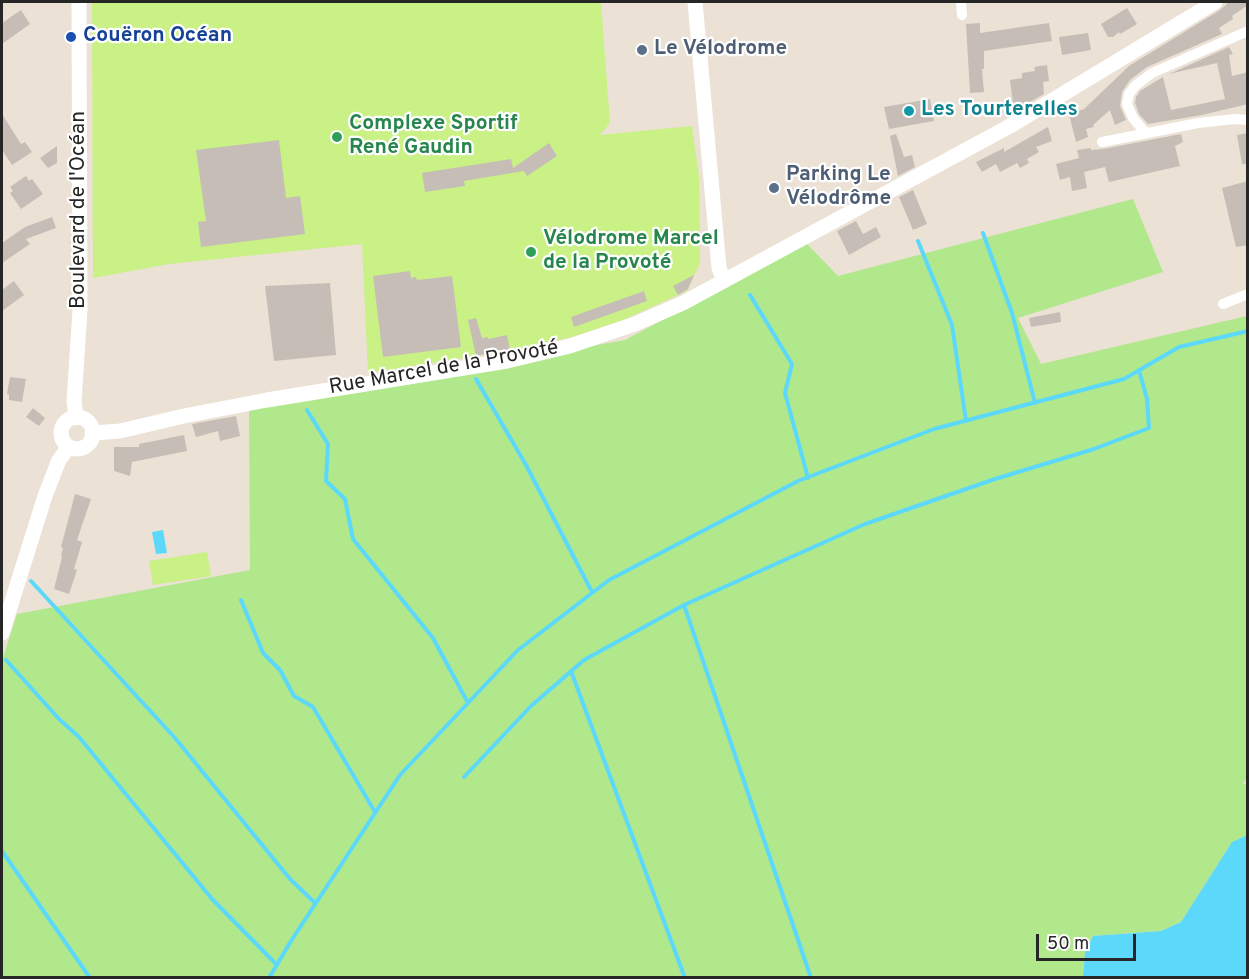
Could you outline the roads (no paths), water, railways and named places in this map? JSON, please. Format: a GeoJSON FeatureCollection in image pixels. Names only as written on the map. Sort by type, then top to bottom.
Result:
{"type":"FeatureCollection","features":[{"type":"Feature","properties":{"kind":"main road","name":"Boulevard de l'Océan"},"geometry":{"type":"LineString","coordinates":[[76,418],[74,401],[80,310],[79,2]]}},
{"type":"Feature","properties":{"kind":"main road"},"geometry":{"type":"LineString","coordinates":[[695,2],[718,268],[724,281]]}},
{"type":"Feature","properties":{"kind":"main road","name":"Rue Marcel de la Provoté"},"geometry":{"type":"LineString","coordinates":[[92,433],[120,431],[222,408],[507,361],[635,324],[683,303],[1010,126],[1215,2]]}},
{"type":"Feature","properties":{"kind":"main road"},"geometry":{"type":"LineString","coordinates":[[76,418],[86,421],[92,433],[89,444],[74,449],[62,440],[61,429],[67,421],[76,418]]}},
{"type":"Feature","properties":{"kind":"main road"},"geometry":{"type":"LineString","coordinates":[[2,633],[45,496],[59,460],[69,447]]}},
{"type":"Feature","properties":{"kind":"street"},"geometry":{"type":"LineString","coordinates":[[961,2],[962,15]]}},
{"type":"Feature","properties":{"kind":"street"},"geometry":{"type":"LineString","coordinates":[[1148,133],[1132,117],[1127,104],[1129,94],[1135,86],[1152,73],[1168,65],[1248,31]]}},
{"type":"Feature","properties":{"kind":"street"},"geometry":{"type":"LineString","coordinates":[[1102,142],[1198,123],[1248,120]]}},
{"type":"Feature","properties":{"kind":"street"},"geometry":{"type":"LineString","coordinates":[[1223,304],[1248,294]]}},
{"type":"Feature","properties":{"kind":"water"},"geometry":{"type":"Polygon","coordinates":[[[163,530],[167,553],[156,554],[152,532],[163,530]]]}},
{"type":"Feature","properties":{"kind":"water"},"geometry":{"type":"Polygon","coordinates":[[[1247,835],[1247,977],[1083,977],[1085,953],[1093,936],[1161,931],[1181,922],[1232,842],[1247,835]]]}},
{"type":"Feature","properties":{"kind":"waterway"},"geometry":{"type":"LineString","coordinates":[[983,233],[1012,313],[1035,403]]}},
{"type":"Feature","properties":{"kind":"waterway"},"geometry":{"type":"LineString","coordinates":[[918,241],[952,325],[966,421]]}},
{"type":"Feature","properties":{"kind":"waterway"},"geometry":{"type":"LineString","coordinates":[[750,295],[792,364],[785,393],[808,478]]}},
{"type":"Feature","properties":{"kind":"waterway"},"geometry":{"type":"LineString","coordinates":[[269,978],[400,775],[518,650],[609,580],[798,481],[934,429],[1124,379],[1179,347],[1248,331]]}},
{"type":"Feature","properties":{"kind":"waterway"},"geometry":{"type":"LineString","coordinates":[[464,777],[531,706],[584,660],[684,605],[865,524],[995,479],[1094,449],[1149,428],[1147,399],[1139,370]]}},
{"type":"Feature","properties":{"kind":"waterway"},"geometry":{"type":"LineString","coordinates":[[476,379],[526,465],[592,592]]}},
{"type":"Feature","properties":{"kind":"waterway"},"geometry":{"type":"LineString","coordinates":[[307,410],[328,444],[326,481],[345,499],[353,539],[433,638],[468,703]]}},
{"type":"Feature","properties":{"kind":"waterway"},"geometry":{"type":"LineString","coordinates":[[31,581],[175,738],[290,879],[315,903]]}},
{"type":"Feature","properties":{"kind":"waterway"},"geometry":{"type":"LineString","coordinates":[[241,600],[263,653],[280,670],[294,696],[313,707],[375,812]]}},
{"type":"Feature","properties":{"kind":"waterway"},"geometry":{"type":"LineString","coordinates":[[684,605],[811,978]]}},
{"type":"Feature","properties":{"kind":"waterway"},"geometry":{"type":"LineString","coordinates":[[6,660],[59,719],[79,737],[212,899],[277,965]]}},
{"type":"Feature","properties":{"kind":"waterway"},"geometry":{"type":"LineString","coordinates":[[571,671],[685,978]]}},
{"type":"Feature","properties":{"kind":"waterway"},"geometry":{"type":"LineString","coordinates":[[2,851],[90,978]]}},
{"type":"Feature","properties":{"kind":"place","name":"Couëron Océan"},"geometry":{"type":"Point","coordinates":[71,37]}},
{"type":"Feature","properties":{"kind":"place","name":"Le Vélodrome"},"geometry":{"type":"Point","coordinates":[642,50]}},
{"type":"Feature","properties":{"kind":"place","name":"Les Tourterelles"},"geometry":{"type":"Point","coordinates":[909,111]}},
{"type":"Feature","properties":{"kind":"place","name":"Complexe Sportif René Gaudin"},"geometry":{"type":"Point","coordinates":[337,137]}},
{"type":"Feature","properties":{"kind":"place","name":"Parking Le Vélodrôme"},"geometry":{"type":"Point","coordinates":[774,188]}},
{"type":"Feature","properties":{"kind":"place","name":"Vélodrome Marcel de la Provoté"},"geometry":{"type":"Point","coordinates":[531,252]}}]}
